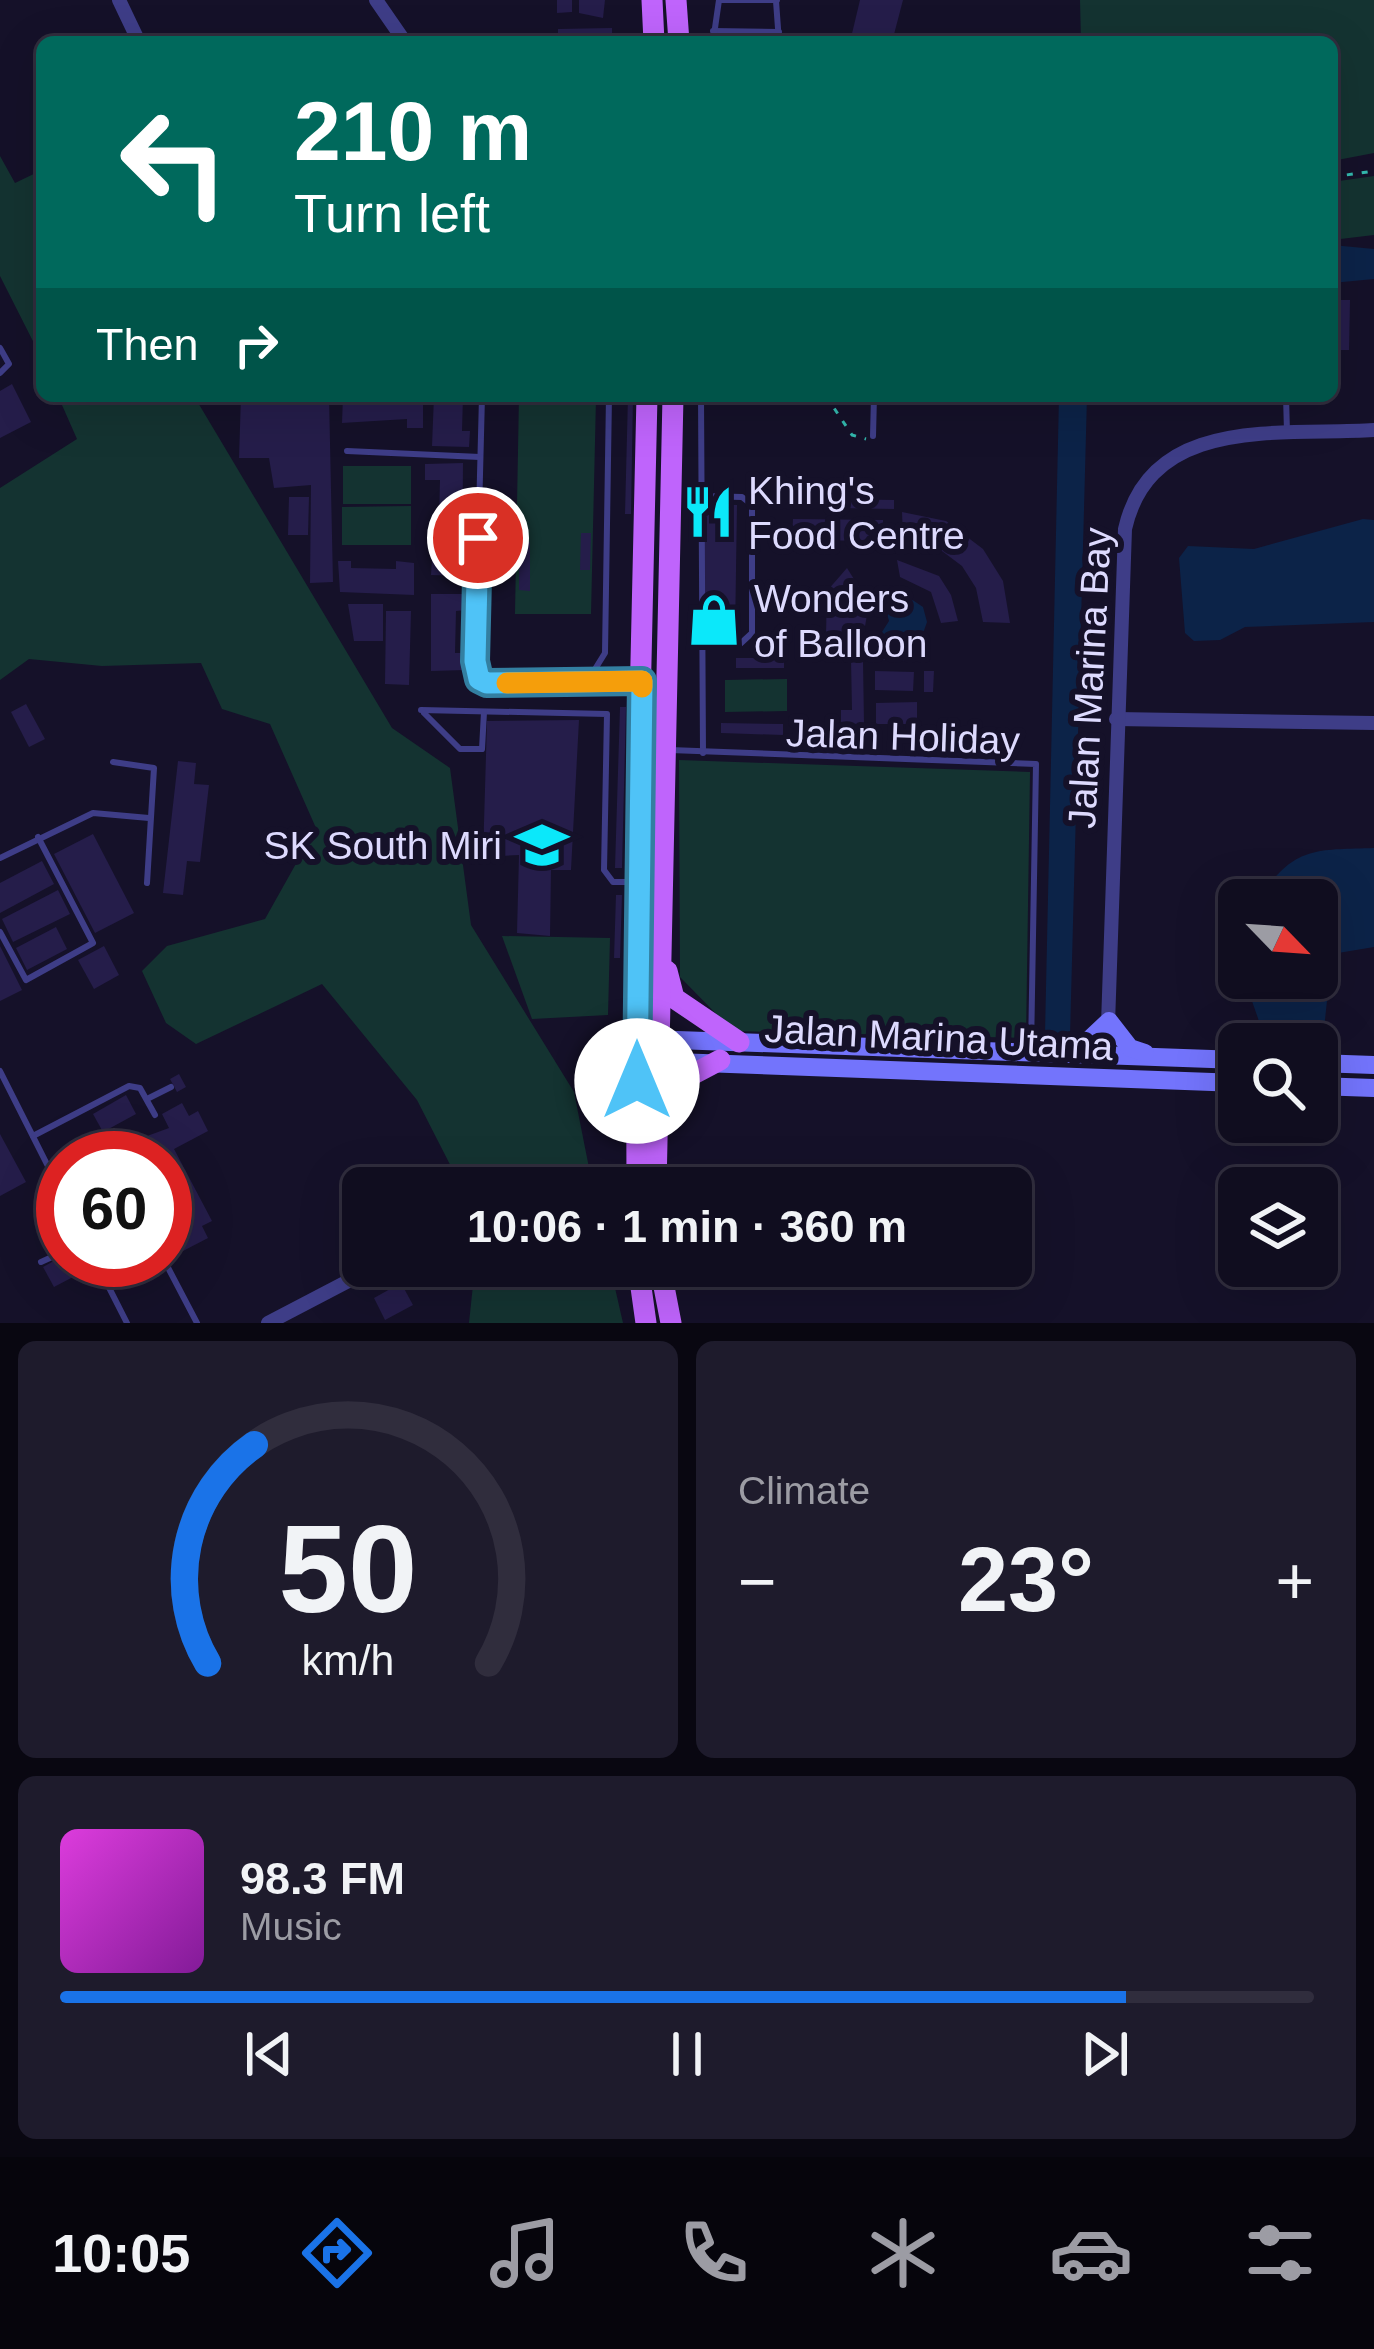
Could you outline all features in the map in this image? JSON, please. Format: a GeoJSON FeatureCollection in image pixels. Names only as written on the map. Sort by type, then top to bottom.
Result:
{"type":"FeatureCollection","features":[{"type":"Feature","properties":{"kind":"main road"},"geometry":{"type":"LineString","coordinates":[[652,0],[654,36]]}},
{"type":"Feature","properties":{"kind":"main road"},"geometry":{"type":"LineString","coordinates":[[676,0],[679,36]]}},
{"type":"Feature","properties":{"kind":"main road"},"geometry":{"type":"LineString","coordinates":[[647,402],[636,882],[648,1050],[658,1110],[657,1167]]}},
{"type":"Feature","properties":{"kind":"main road"},"geometry":{"type":"LineString","coordinates":[[639,1167],[660,941],[674,402]]}},
{"type":"Feature","properties":{"kind":"main road"},"geometry":{"type":"LineString","coordinates":[[660,941],[674,998],[739,1042]]}},
{"type":"Feature","properties":{"kind":"main road"},"geometry":{"type":"LineString","coordinates":[[1076,1052],[1109,1021],[1130,1048],[1154,1057]]}},
{"type":"Feature","properties":{"kind":"main road","name":"Jalan Marina Utama"},"geometry":{"type":"LineString","coordinates":[[648,1050],[739,1042],[1218,1059]]}},
{"type":"Feature","properties":{"kind":"main road","name":"Jalan Marina Utama"},"geometry":{"type":"LineString","coordinates":[[648,1050],[719,1060],[1218,1082]]}},
{"type":"Feature","properties":{"kind":"main road"},"geometry":{"type":"LineString","coordinates":[[1077,1076],[1107,1053]]}},
{"type":"Feature","properties":{"kind":"main road"},"geometry":{"type":"LineString","coordinates":[[658,1110],[685,1079],[719,1060]]}},
{"type":"Feature","properties":{"kind":"main road"},"geometry":{"type":"LineString","coordinates":[[1338,1064],[1374,1065]]}},
{"type":"Feature","properties":{"kind":"main road"},"geometry":{"type":"LineString","coordinates":[[1338,1086],[1374,1088]]}},
{"type":"Feature","properties":{"kind":"main road"},"geometry":{"type":"LineString","coordinates":[[641,1287],[646,1323]]}},
{"type":"Feature","properties":{"kind":"main road"},"geometry":{"type":"LineString","coordinates":[[664,1287],[671,1323]]}},
{"type":"Feature","properties":{"kind":"street"},"geometry":{"type":"LineString","coordinates":[[119,0],[136,36]]}},
{"type":"Feature","properties":{"kind":"street"},"geometry":{"type":"LineString","coordinates":[[376,0],[401,36]]}},
{"type":"Feature","properties":{"kind":"street","name":"Jalan Marina Bay"},"geometry":{"type":"LineString","coordinates":[[1107,1053],[1125,529],[1138,492],[1164,462],[1198,441],[1374,430]]}},
{"type":"Feature","properties":{"kind":"street"},"geometry":{"type":"LineString","coordinates":[[1117,719],[1374,723]]}},
{"type":"Feature","properties":{"kind":"street"},"geometry":{"type":"LineString","coordinates":[[268,1323],[342,1284]]}},
{"type":"Feature","properties":{"kind":"lane"},"geometry":{"type":"LineString","coordinates":[[713,36],[719,0],[776,0],[779,36]]}},
{"type":"Feature","properties":{"kind":"lane"},"geometry":{"type":"LineString","coordinates":[[713,31],[779,32]]}},
{"type":"Feature","properties":{"kind":"lane"},"geometry":{"type":"LineString","coordinates":[[0,348],[9,364],[0,373]]}},
{"type":"Feature","properties":{"kind":"lane"},"geometry":{"type":"LineString","coordinates":[[482,402],[475,671],[487,683],[642,681]]}},
{"type":"Feature","properties":{"kind":"lane"},"geometry":{"type":"LineString","coordinates":[[586,682],[605,653],[609,402]]}},
{"type":"Feature","properties":{"kind":"lane"},"geometry":{"type":"LineString","coordinates":[[701,402],[703,753]]}},
{"type":"Feature","properties":{"kind":"lane"},"geometry":{"type":"LineString","coordinates":[[873,436],[874,402]]}},
{"type":"Feature","properties":{"kind":"lane"},"geometry":{"type":"LineString","coordinates":[[1286,402],[1287,435]]}},
{"type":"Feature","properties":{"kind":"lane"},"geometry":{"type":"LineString","coordinates":[[347,451],[480,457]]}},
{"type":"Feature","properties":{"kind":"lane"},"geometry":{"type":"LineString","coordinates":[[699,645],[740,644],[752,633],[752,505],[742,497],[700,496]]}},
{"type":"Feature","properties":{"kind":"lane"},"geometry":{"type":"LineString","coordinates":[[484,712],[482,749],[460,749],[422,710],[607,714],[604,870],[614,882],[636,882]]}},
{"type":"Feature","properties":{"kind":"lane","name":"Jalan Holiday"},"geometry":{"type":"LineString","coordinates":[[666,750],[1036,764],[1030,1051]]}},
{"type":"Feature","properties":{"kind":"lane"},"geometry":{"type":"LineString","coordinates":[[113,762],[154,769],[147,883]]}},
{"type":"Feature","properties":{"kind":"lane"},"geometry":{"type":"LineString","coordinates":[[0,858],[93,813],[148,818]]}},
{"type":"Feature","properties":{"kind":"lane"},"geometry":{"type":"LineString","coordinates":[[0,932],[26,980],[93,943],[38,837]]}},
{"type":"Feature","properties":{"kind":"lane"},"geometry":{"type":"LineString","coordinates":[[0,1071],[3,1086],[36,1144]]}},
{"type":"Feature","properties":{"kind":"lane"},"geometry":{"type":"LineString","coordinates":[[32,1136],[129,1086],[140,1088],[155,1115]]}},
{"type":"Feature","properties":{"kind":"lane"},"geometry":{"type":"LineString","coordinates":[[147,1099],[172,1087]]}},
{"type":"Feature","properties":{"kind":"lane"},"geometry":{"type":"LineString","coordinates":[[109,1287],[127,1323]]}},
{"type":"Feature","properties":{"kind":"lane"},"geometry":{"type":"LineString","coordinates":[[178,1287],[197,1323]]}},
{"type":"Feature","properties":{"kind":"path"},"geometry":{"type":"LineString","coordinates":[[1338,176],[1374,171]]}},
{"type":"Feature","properties":{"kind":"path"},"geometry":{"type":"LineString","coordinates":[[830,402],[852,435],[864,440],[873,436]]}},
{"type":"Feature","properties":{"kind":"green space"},"geometry":{"type":"Polygon","coordinates":[[[1080,0],[1374,0],[1374,153],[1338,160],[1338,36],[1081,36],[1080,0]]]}},
{"type":"Feature","properties":{"kind":"green space"},"geometry":{"type":"Polygon","coordinates":[[[0,156],[15,183],[36,173],[36,347],[0,276],[0,156]]]}},
{"type":"Feature","properties":{"kind":"green space"},"geometry":{"type":"Polygon","coordinates":[[[1374,176],[1374,235],[1338,239],[1338,181],[1374,176]]]}},
{"type":"Feature","properties":{"kind":"green space"},"geometry":{"type":"Polygon","coordinates":[[[61,402],[198,402],[392,728],[450,768],[471,925],[574,1092],[589,1167],[451,1167],[417,1100],[322,984],[196,1044],[166,1023],[142,971],[167,946],[265,919],[316,828],[270,724],[222,709],[201,663],[102,666],[29,659],[0,680],[0,488],[77,439],[61,402]]]}},
{"type":"Feature","properties":{"kind":"green space"},"geometry":{"type":"Polygon","coordinates":[[[519,402],[596,402],[591,614],[515,614],[519,402]]]}},
{"type":"Feature","properties":{"kind":"green space"},"geometry":{"type":"Polygon","coordinates":[[[343,466],[411,466],[411,504],[343,504],[343,466]]]}},
{"type":"Feature","properties":{"kind":"green space"},"geometry":{"type":"Polygon","coordinates":[[[411,506],[411,545],[342,545],[342,507],[411,506]]]}},
{"type":"Feature","properties":{"kind":"green space"},"geometry":{"type":"Polygon","coordinates":[[[787,679],[787,711],[725,712],[725,680],[787,679]]]}},
{"type":"Feature","properties":{"kind":"green space"},"geometry":{"type":"Polygon","coordinates":[[[679,760],[1030,772],[1026,1038],[733,1031],[680,977],[679,760]]]}},
{"type":"Feature","properties":{"kind":"green space"},"geometry":{"type":"Polygon","coordinates":[[[502,936],[610,938],[608,1015],[532,1019],[502,936]]]}},
{"type":"Feature","properties":{"kind":"green space"},"geometry":{"type":"Polygon","coordinates":[[[473,1287],[615,1287],[623,1323],[469,1323],[473,1287]]]}},
{"type":"Feature","properties":{"kind":"water"},"geometry":{"type":"Polygon","coordinates":[[[1338,246],[1374,249],[1374,279],[1338,282],[1338,246]]]}},
{"type":"Feature","properties":{"kind":"water"},"geometry":{"type":"Polygon","coordinates":[[[1059,402],[1087,402],[1070,1036],[1045,1034],[1059,402]]]}},
{"type":"Feature","properties":{"kind":"water"},"geometry":{"type":"Polygon","coordinates":[[[1374,520],[1374,622],[1245,627],[1220,640],[1194,641],[1185,633],[1179,558],[1188,546],[1254,549],[1374,520]]]}},
{"type":"Feature","properties":{"kind":"water"},"geometry":{"type":"Polygon","coordinates":[[[905,595],[923,607],[927,622],[921,639],[900,644],[882,632],[889,621],[884,602],[905,595]]]}},
{"type":"Feature","properties":{"kind":"water"},"geometry":{"type":"Polygon","coordinates":[[[1374,848],[1374,947],[1338,953],[1338,879],[1274,879],[1307,854],[1374,848]]]}},
{"type":"Feature","properties":{"kind":"water"},"geometry":{"type":"Polygon","coordinates":[[[1251,999],[1327,999],[1325,1023],[1260,1023],[1251,999]]]}},
{"type":"Feature","properties":{"kind":"building"},"geometry":{"type":"Polygon","coordinates":[[[557,0],[572,0],[572,12],[557,13],[557,0]]]}},
{"type":"Feature","properties":{"kind":"building"},"geometry":{"type":"Polygon","coordinates":[[[579,0],[605,0],[603,18],[579,13],[579,0]]]}},
{"type":"Feature","properties":{"kind":"building"},"geometry":{"type":"Polygon","coordinates":[[[860,0],[903,0],[894,36],[851,36],[860,0]]]}},
{"type":"Feature","properties":{"kind":"building"},"geometry":{"type":"Polygon","coordinates":[[[612,28],[612,36],[558,36],[558,29],[612,28]]]}},
{"type":"Feature","properties":{"kind":"building"},"geometry":{"type":"Polygon","coordinates":[[[1338,300],[1350,300],[1349,350],[1338,350],[1338,300]]]}},
{"type":"Feature","properties":{"kind":"building"},"geometry":{"type":"Polygon","coordinates":[[[12,384],[31,422],[0,438],[0,391],[12,384]]]}},
{"type":"Feature","properties":{"kind":"building"},"geometry":{"type":"Polygon","coordinates":[[[241,402],[329,402],[333,582],[310,583],[311,485],[274,488],[269,458],[239,458],[241,402]]]}},
{"type":"Feature","properties":{"kind":"building"},"geometry":{"type":"Polygon","coordinates":[[[343,402],[423,402],[423,428],[407,428],[407,419],[342,423],[343,402]]]}},
{"type":"Feature","properties":{"kind":"building"},"geometry":{"type":"Polygon","coordinates":[[[434,402],[463,402],[462,431],[470,431],[469,447],[432,446],[434,402]]]}},
{"type":"Feature","properties":{"kind":"building"},"geometry":{"type":"Polygon","coordinates":[[[628,402],[633,402],[631,514],[625,514],[628,402]]]}},
{"type":"Feature","properties":{"kind":"building"},"geometry":{"type":"Polygon","coordinates":[[[463,463],[462,576],[431,575],[432,559],[438,559],[440,480],[425,480],[425,464],[463,463]]]}},
{"type":"Feature","properties":{"kind":"building"},"geometry":{"type":"Polygon","coordinates":[[[289,497],[309,497],[308,535],[288,535],[289,497]]]}},
{"type":"Feature","properties":{"kind":"building"},"geometry":{"type":"Polygon","coordinates":[[[780,498],[894,500],[894,509],[780,507],[780,498]]]}},
{"type":"Feature","properties":{"kind":"building"},"geometry":{"type":"Polygon","coordinates":[[[705,504],[737,505],[735,635],[702,634],[705,504]]]}},
{"type":"Feature","properties":{"kind":"building"},"geometry":{"type":"Polygon","coordinates":[[[902,512],[946,521],[983,549],[1003,581],[1010,623],[983,622],[976,588],[962,566],[934,545],[903,539],[902,512]]]}},
{"type":"Feature","properties":{"kind":"building"},"geometry":{"type":"Polygon","coordinates":[[[793,519],[883,520],[883,541],[792,540],[793,519]]]}},
{"type":"Feature","properties":{"kind":"building"},"geometry":{"type":"Polygon","coordinates":[[[581,533],[591,533],[590,570],[580,570],[581,533]]]}},
{"type":"Feature","properties":{"kind":"building"},"geometry":{"type":"Polygon","coordinates":[[[519,542],[530,542],[530,591],[519,590],[519,542]]]}},
{"type":"Feature","properties":{"kind":"building"},"geometry":{"type":"Polygon","coordinates":[[[897,560],[939,576],[951,595],[958,621],[941,623],[931,592],[900,577],[897,560]]]}},
{"type":"Feature","properties":{"kind":"building"},"geometry":{"type":"Polygon","coordinates":[[[338,561],[351,561],[351,568],[396,569],[396,561],[414,563],[414,595],[340,592],[338,561]]]}},
{"type":"Feature","properties":{"kind":"building"},"geometry":{"type":"Polygon","coordinates":[[[847,568],[869,603],[862,644],[849,661],[826,635],[827,591],[847,568]]]}},
{"type":"Feature","properties":{"kind":"building"},"geometry":{"type":"Polygon","coordinates":[[[431,594],[466,594],[466,610],[456,611],[455,653],[466,653],[465,670],[431,671],[431,594]]]}},
{"type":"Feature","properties":{"kind":"building"},"geometry":{"type":"Polygon","coordinates":[[[348,604],[383,604],[383,641],[354,641],[348,604]]]}},
{"type":"Feature","properties":{"kind":"building"},"geometry":{"type":"Polygon","coordinates":[[[386,611],[411,611],[409,685],[385,684],[386,611]]]}},
{"type":"Feature","properties":{"kind":"building"},"geometry":{"type":"Polygon","coordinates":[[[867,646],[913,648],[913,661],[867,659],[867,646]]]}},
{"type":"Feature","properties":{"kind":"building"},"geometry":{"type":"Polygon","coordinates":[[[736,658],[784,658],[784,668],[736,668],[736,658]]]}},
{"type":"Feature","properties":{"kind":"building"},"geometry":{"type":"Polygon","coordinates":[[[851,660],[863,660],[864,724],[841,725],[841,710],[852,710],[851,660]]]}},
{"type":"Feature","properties":{"kind":"building"},"geometry":{"type":"Polygon","coordinates":[[[875,671],[914,672],[913,691],[875,690],[875,671]]]}},
{"type":"Feature","properties":{"kind":"building"},"geometry":{"type":"Polygon","coordinates":[[[924,671],[934,671],[933,692],[924,692],[924,671]]]}},
{"type":"Feature","properties":{"kind":"building"},"geometry":{"type":"Polygon","coordinates":[[[917,702],[917,724],[876,724],[876,703],[917,702]]]}},
{"type":"Feature","properties":{"kind":"building"},"geometry":{"type":"Polygon","coordinates":[[[26,704],[45,739],[29,747],[11,712],[26,704]]]}},
{"type":"Feature","properties":{"kind":"building"},"geometry":{"type":"Polygon","coordinates":[[[620,707],[626,707],[622,868],[615,868],[620,707]]]}},
{"type":"Feature","properties":{"kind":"building"},"geometry":{"type":"Polygon","coordinates":[[[579,720],[571,870],[551,870],[550,936],[517,933],[519,855],[483,857],[487,721],[579,720]]]}},
{"type":"Feature","properties":{"kind":"building"},"geometry":{"type":"Polygon","coordinates":[[[721,723],[783,724],[783,735],[721,733],[721,723]]]}},
{"type":"Feature","properties":{"kind":"building"},"geometry":{"type":"Polygon","coordinates":[[[178,761],[196,763],[194,784],[209,785],[200,862],[187,861],[183,895],[163,893],[178,761]]]}},
{"type":"Feature","properties":{"kind":"building"},"geometry":{"type":"Polygon","coordinates":[[[93,834],[134,913],[95,933],[54,854],[93,834]]]}},
{"type":"Feature","properties":{"kind":"building"},"geometry":{"type":"Polygon","coordinates":[[[42,861],[54,884],[0,913],[0,883],[42,861]]]}},
{"type":"Feature","properties":{"kind":"building"},"geometry":{"type":"Polygon","coordinates":[[[58,890],[70,914],[13,942],[2,919],[58,890]]]}},
{"type":"Feature","properties":{"kind":"building"},"geometry":{"type":"Polygon","coordinates":[[[616,895],[622,895],[620,958],[614,958],[616,895]]]}},
{"type":"Feature","properties":{"kind":"building"},"geometry":{"type":"Polygon","coordinates":[[[56,927],[67,949],[27,970],[16,948],[56,927]]]}},
{"type":"Feature","properties":{"kind":"building"},"geometry":{"type":"Polygon","coordinates":[[[0,946],[22,990],[0,1001],[0,946]]]}},
{"type":"Feature","properties":{"kind":"building"},"geometry":{"type":"Polygon","coordinates":[[[104,946],[119,975],[94,989],[78,960],[104,946]]]}},
{"type":"Feature","properties":{"kind":"building"},"geometry":{"type":"Polygon","coordinates":[[[179,1074],[186,1087],[177,1092],[170,1079],[179,1074]]]}},
{"type":"Feature","properties":{"kind":"building"},"geometry":{"type":"Polygon","coordinates":[[[126,1095],[136,1114],[102,1131],[93,1114],[126,1095]]]}},
{"type":"Feature","properties":{"kind":"building"},"geometry":{"type":"Polygon","coordinates":[[[182,1103],[189,1116],[198,1111],[208,1131],[192,1139],[192,1131],[161,1131],[169,1128],[162,1114],[182,1103]]]}},
{"type":"Feature","properties":{"kind":"building"},"geometry":{"type":"Polygon","coordinates":[[[0,1134],[26,1182],[0,1196],[0,1134]]]}},
{"type":"Feature","properties":{"kind":"building"},"geometry":{"type":"Polygon","coordinates":[[[192,1183],[212,1221],[202,1226],[208,1238],[192,1246],[192,1183]]]}},
{"type":"Feature","properties":{"kind":"building"},"geometry":{"type":"Polygon","coordinates":[[[403,1287],[413,1305],[385,1320],[374,1298],[403,1287]]]}},
{"type":"Feature","properties":{"kind":"slow traffic"},"geometry":{"type":"LineString","coordinates":[[507,683],[642,681],[642,687]]}},
{"type":"Feature","properties":{"kind":"place","name":"Khing's Food Centre"},"geometry":{"type":"Point","coordinates":[708,512]}},
{"type":"Feature","properties":{"kind":"place","name":"Wonders of Balloon"},"geometry":{"type":"Point","coordinates":[714,620]}},
{"type":"Feature","properties":{"kind":"place","name":"SK South Miri"},"geometry":{"type":"Point","coordinates":[542,845]}},
{"type":"Feature","properties":{"kind":"route"},"geometry":{"type":"LineString","coordinates":[[478,538],[475,671],[479,679],[487,683],[642,681],[637,1081]]}}]}
